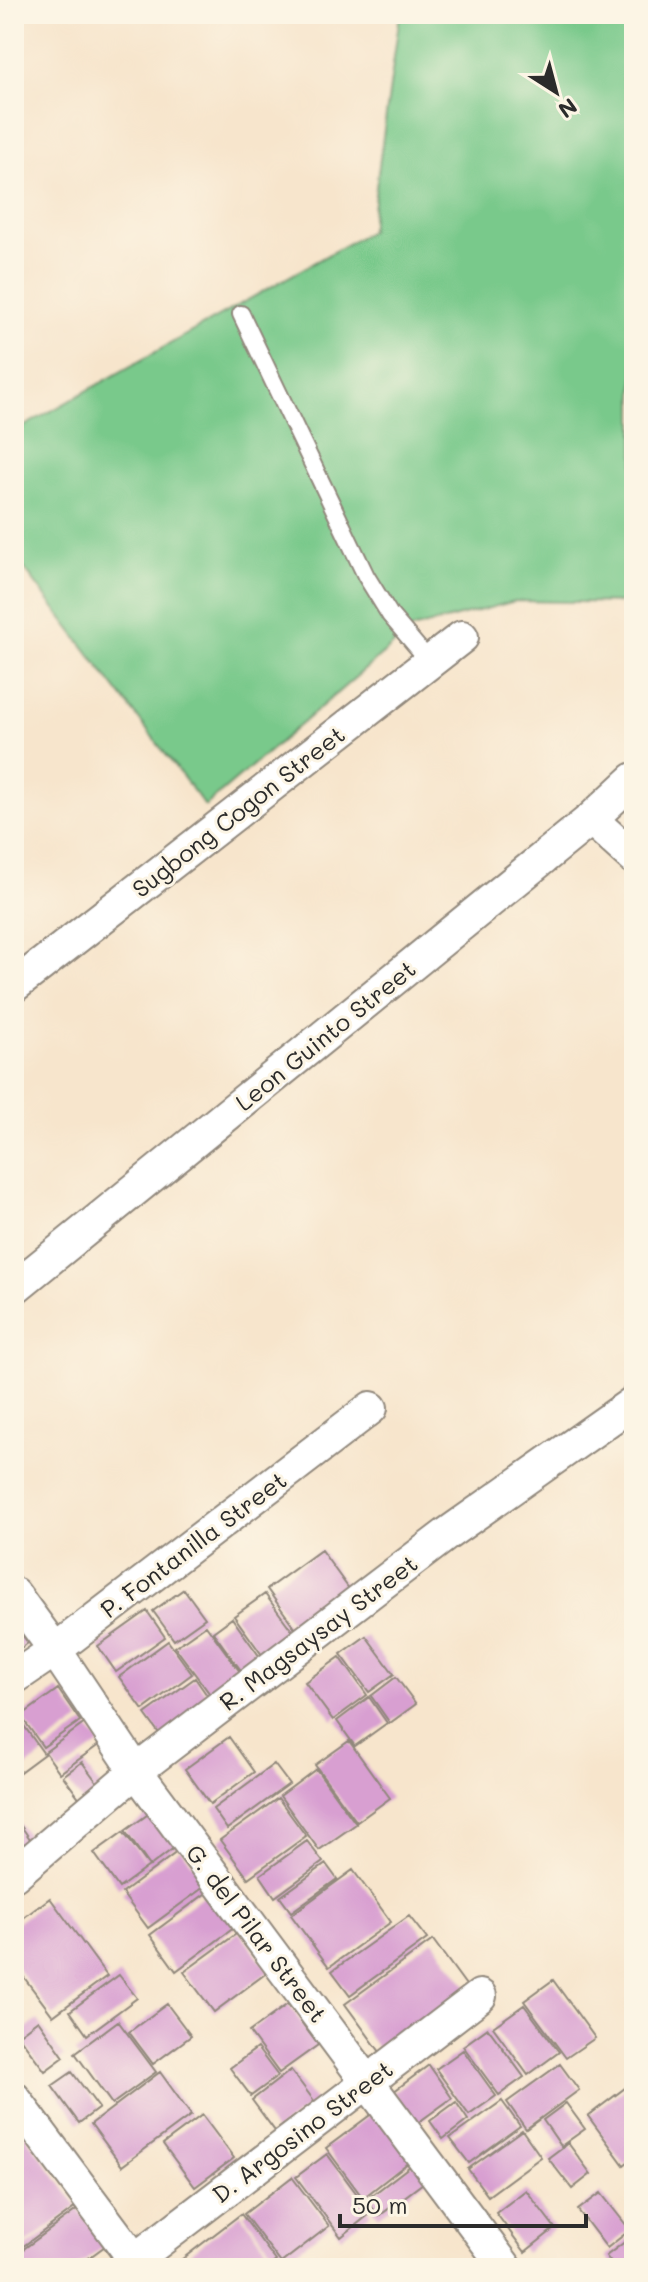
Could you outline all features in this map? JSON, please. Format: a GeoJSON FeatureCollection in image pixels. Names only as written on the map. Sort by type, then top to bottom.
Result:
{"type":"FeatureCollection","features":[{"type":"Feature","properties":{"kind":"street","name":"Sugbong Cogon Street"},"geometry":{"type":"LineString","coordinates":[[14,986],[462,637]]}},
{"type":"Feature","properties":{"kind":"street","name":"Leon Guinto Street"},"geometry":{"type":"LineString","coordinates":[[14,1288],[591,819],[634,779]]}},
{"type":"Feature","properties":{"kind":"street"},"geometry":{"type":"LineString","coordinates":[[591,819],[634,858]]}},
{"type":"Feature","properties":{"kind":"street","name":"R. Magsaysay Street"},"geometry":{"type":"LineString","coordinates":[[14,1875],[136,1771],[447,1534],[634,1402]]}},
{"type":"Feature","properties":{"kind":"street","name":"P. Fontanilla Street"},"geometry":{"type":"LineString","coordinates":[[14,1678],[371,1408]]}},
{"type":"Feature","properties":{"kind":"street","name":"G. del Pilar Street"},"geometry":{"type":"LineString","coordinates":[[14,1594],[136,1771],[506,2268]]}},
{"type":"Feature","properties":{"kind":"street","name":"D. Argosino Street"},"geometry":{"type":"LineString","coordinates":[[133,2265],[480,1996]]}},
{"type":"Feature","properties":{"kind":"street"},"geometry":{"type":"LineString","coordinates":[[14,2098],[133,2265]]}},
{"type":"Feature","properties":{"kind":"lane"},"geometry":{"type":"LineString","coordinates":[[241,314],[366,576],[390,615],[430,662]]}},
{"type":"Feature","properties":{"kind":"green space"},"geometry":{"type":"Polygon","coordinates":[[[400,14],[634,14],[634,603],[515,601],[412,629],[205,806],[14,555],[14,432],[370,231],[400,14]]]}},
{"type":"Feature","properties":{"kind":"building"},"geometry":{"type":"Polygon","coordinates":[[[321,1550],[352,1593],[298,1632],[267,1589],[321,1550]]]}},
{"type":"Feature","properties":{"kind":"building"},"geometry":{"type":"Polygon","coordinates":[[[184,1589],[205,1618],[174,1640],[153,1611],[184,1589]]]}},
{"type":"Feature","properties":{"kind":"building"},"geometry":{"type":"Polygon","coordinates":[[[265,1594],[296,1636],[265,1659],[234,1616],[265,1594]]]}},
{"type":"Feature","properties":{"kind":"building"},"geometry":{"type":"Polygon","coordinates":[[[147,1611],[165,1637],[116,1672],[98,1646],[147,1611]]]}},
{"type":"Feature","properties":{"kind":"building"},"geometry":{"type":"Polygon","coordinates":[[[232,1618],[262,1660],[243,1673],[213,1632],[232,1618]]]}},
{"type":"Feature","properties":{"kind":"building"},"geometry":{"type":"Polygon","coordinates":[[[14,1624],[28,1643],[14,1653],[14,1624]]]}},
{"type":"Feature","properties":{"kind":"building"},"geometry":{"type":"Polygon","coordinates":[[[206,1625],[240,1672],[210,1694],[175,1647],[206,1625]]]}},
{"type":"Feature","properties":{"kind":"building"},"geometry":{"type":"Polygon","coordinates":[[[366,1636],[394,1674],[369,1692],[341,1654],[366,1636]]]}},
{"type":"Feature","properties":{"kind":"building"},"geometry":{"type":"Polygon","coordinates":[[[168,1641],[192,1674],[143,1710],[119,1677],[168,1641]]]}},
{"type":"Feature","properties":{"kind":"building"},"geometry":{"type":"Polygon","coordinates":[[[340,1657],[367,1695],[333,1720],[305,1682],[340,1657]]]}},
{"type":"Feature","properties":{"kind":"building"},"geometry":{"type":"Polygon","coordinates":[[[396,1677],[416,1704],[390,1723],[371,1696],[396,1677]]]}},
{"type":"Feature","properties":{"kind":"building"},"geometry":{"type":"Polygon","coordinates":[[[195,1678],[213,1704],[164,1740],[145,1714],[195,1678]]]}},
{"type":"Feature","properties":{"kind":"building"},"geometry":{"type":"Polygon","coordinates":[[[58,1689],[80,1721],[43,1747],[21,1716],[58,1689]]]}},
{"type":"Feature","properties":{"kind":"building"},"geometry":{"type":"Polygon","coordinates":[[[369,1697],[387,1723],[355,1746],[337,1721],[369,1697]]]}},
{"type":"Feature","properties":{"kind":"building"},"geometry":{"type":"Polygon","coordinates":[[[17,1716],[44,1754],[17,1774],[14,1770],[14,1718],[17,1716]]]}},
{"type":"Feature","properties":{"kind":"building"},"geometry":{"type":"Polygon","coordinates":[[[85,1723],[100,1744],[60,1773],[45,1752],[85,1723]]]}},
{"type":"Feature","properties":{"kind":"building"},"geometry":{"type":"Polygon","coordinates":[[[229,1737],[254,1772],[210,1804],[185,1769],[229,1737]]]}},
{"type":"Feature","properties":{"kind":"building"},"geometry":{"type":"Polygon","coordinates":[[[349,1741],[390,1798],[357,1822],[315,1765],[349,1741]]]}},
{"type":"Feature","properties":{"kind":"building"},"geometry":{"type":"Polygon","coordinates":[[[82,1762],[105,1793],[86,1807],[63,1776],[82,1762]]]}},
{"type":"Feature","properties":{"kind":"building"},"geometry":{"type":"Polygon","coordinates":[[[274,1764],[289,1784],[227,1829],[213,1809],[274,1764]]]}},
{"type":"Feature","properties":{"kind":"building"},"geometry":{"type":"Polygon","coordinates":[[[316,1769],[356,1824],[319,1850],[280,1796],[316,1769]]]}},
{"type":"Feature","properties":{"kind":"building"},"geometry":{"type":"Polygon","coordinates":[[[278,1798],[306,1836],[248,1878],[220,1840],[278,1798]]]}},
{"type":"Feature","properties":{"kind":"building"},"geometry":{"type":"Polygon","coordinates":[[[154,1810],[179,1844],[150,1866],[125,1831],[154,1810]]]}},
{"type":"Feature","properties":{"kind":"building"},"geometry":{"type":"Polygon","coordinates":[[[14,1816],[37,1849],[14,1866],[14,1816]]]}},
{"type":"Feature","properties":{"kind":"building"},"geometry":{"type":"Polygon","coordinates":[[[123,1832],[149,1866],[119,1888],[94,1853],[123,1832]]]}},
{"type":"Feature","properties":{"kind":"building"},"geometry":{"type":"Polygon","coordinates":[[[307,1841],[323,1862],[275,1897],[260,1875],[307,1841]]]}},
{"type":"Feature","properties":{"kind":"building"},"geometry":{"type":"Polygon","coordinates":[[[181,1849],[208,1884],[148,1928],[122,1893],[181,1849]]]}},
{"type":"Feature","properties":{"kind":"building"},"geometry":{"type":"Polygon","coordinates":[[[326,1864],[337,1879],[291,1912],[280,1897],[326,1864]]]}},
{"type":"Feature","properties":{"kind":"building"},"geometry":{"type":"Polygon","coordinates":[[[353,1870],[391,1922],[329,1967],[291,1915],[353,1870]]]}},
{"type":"Feature","properties":{"kind":"building"},"geometry":{"type":"Polygon","coordinates":[[[209,1891],[235,1927],[176,1971],[150,1935],[209,1891]]]}},
{"type":"Feature","properties":{"kind":"building"},"geometry":{"type":"Polygon","coordinates":[[[50,1898],[107,1976],[53,2016],[14,1964],[14,1925],[50,1898]]]}},
{"type":"Feature","properties":{"kind":"building"},"geometry":{"type":"Polygon","coordinates":[[[409,1916],[427,1939],[350,1995],[332,1971],[409,1916]]]}},
{"type":"Feature","properties":{"kind":"building"},"geometry":{"type":"Polygon","coordinates":[[[239,1932],[269,1971],[214,2012],[184,1972],[239,1932]]]}},
{"type":"Feature","properties":{"kind":"building"},"geometry":{"type":"Polygon","coordinates":[[[433,1940],[471,1992],[383,2056],[345,2004],[433,1940]]]}},
{"type":"Feature","properties":{"kind":"building"},"geometry":{"type":"Polygon","coordinates":[[[119,1975],[137,1998],[87,2035],[70,2011],[119,1975]]]}},
{"type":"Feature","properties":{"kind":"building"},"geometry":{"type":"Polygon","coordinates":[[[553,1980],[595,2038],[566,2058],[524,2001],[553,1980]]]}},
{"type":"Feature","properties":{"kind":"building"},"geometry":{"type":"Polygon","coordinates":[[[167,2004],[191,2036],[153,2064],[129,2032],[167,2004]]]}},
{"type":"Feature","properties":{"kind":"building"},"geometry":{"type":"Polygon","coordinates":[[[288,2004],[318,2045],[279,2073],[249,2032],[288,2004]]]}},
{"type":"Feature","properties":{"kind":"building"},"geometry":{"type":"Polygon","coordinates":[[[524,2005],[559,2052],[528,2075],[493,2027],[524,2005]]]}},
{"type":"Feature","properties":{"kind":"building"},"geometry":{"type":"Polygon","coordinates":[[[38,2020],[64,2057],[45,2071],[18,2035],[38,2020]]]}},
{"type":"Feature","properties":{"kind":"building"},"geometry":{"type":"Polygon","coordinates":[[[118,2021],[156,2072],[112,2104],[75,2053],[118,2021]]]}},
{"type":"Feature","properties":{"kind":"building"},"geometry":{"type":"Polygon","coordinates":[[[488,2028],[524,2077],[499,2095],[463,2046],[488,2028]]]}},
{"type":"Feature","properties":{"kind":"building"},"geometry":{"type":"Polygon","coordinates":[[[257,2048],[278,2076],[251,2096],[230,2068],[257,2048]]]}},
{"type":"Feature","properties":{"kind":"building"},"geometry":{"type":"Polygon","coordinates":[[[463,2050],[496,2096],[469,2115],[436,2069],[463,2050]]]}},
{"type":"Feature","properties":{"kind":"building"},"geometry":{"type":"Polygon","coordinates":[[[560,2064],[579,2090],[526,2129],[507,2102],[560,2064]]]}},
{"type":"Feature","properties":{"kind":"building"},"geometry":{"type":"Polygon","coordinates":[[[429,2065],[452,2098],[416,2124],[393,2092],[429,2065]]]}},
{"type":"Feature","properties":{"kind":"building"},"geometry":{"type":"Polygon","coordinates":[[[291,2070],[315,2102],[275,2131],[252,2100],[291,2070]]]}},
{"type":"Feature","properties":{"kind":"building"},"geometry":{"type":"Polygon","coordinates":[[[72,2072],[99,2108],[79,2123],[52,2086],[72,2072]]]}},
{"type":"Feature","properties":{"kind":"building"},"geometry":{"type":"Polygon","coordinates":[[[160,2072],[191,2115],[122,2166],[91,2124],[160,2072]]]}},
{"type":"Feature","properties":{"kind":"building"},"geometry":{"type":"Polygon","coordinates":[[[629,2085],[634,2092],[634,2157],[624,2165],[588,2116],[629,2085]]]}},
{"type":"Feature","properties":{"kind":"building"},"geometry":{"type":"Polygon","coordinates":[[[502,2101],[520,2126],[469,2163],[450,2138],[502,2101]]]}},
{"type":"Feature","properties":{"kind":"building"},"geometry":{"type":"Polygon","coordinates":[[[456,2102],[468,2120],[443,2139],[430,2121],[456,2102]]]}},
{"type":"Feature","properties":{"kind":"building"},"geometry":{"type":"Polygon","coordinates":[[[566,2103],[585,2129],[561,2146],[543,2120],[566,2103]]]}},
{"type":"Feature","properties":{"kind":"building"},"geometry":{"type":"Polygon","coordinates":[[[377,2110],[414,2158],[363,2198],[326,2148],[377,2110]]]}},
{"type":"Feature","properties":{"kind":"building"},"geometry":{"type":"Polygon","coordinates":[[[202,2115],[234,2158],[195,2187],[163,2144],[202,2115]]]}},
{"type":"Feature","properties":{"kind":"building"},"geometry":{"type":"Polygon","coordinates":[[[14,2120],[77,2206],[14,2253],[14,2120]]]}},
{"type":"Feature","properties":{"kind":"building"},"geometry":{"type":"Polygon","coordinates":[[[522,2130],[541,2157],[488,2196],[468,2169],[522,2130]]]}},
{"type":"Feature","properties":{"kind":"building"},"geometry":{"type":"Polygon","coordinates":[[[568,2143],[591,2174],[572,2189],[548,2158],[568,2143]]]}},
{"type":"Feature","properties":{"kind":"building"},"geometry":{"type":"Polygon","coordinates":[[[327,2154],[371,2213],[341,2237],[296,2177],[327,2154]]]}},
{"type":"Feature","properties":{"kind":"building"},"geometry":{"type":"Polygon","coordinates":[[[418,2160],[431,2177],[379,2216],[366,2200],[418,2160]]]}},
{"type":"Feature","properties":{"kind":"building"},"geometry":{"type":"Polygon","coordinates":[[[292,2177],[329,2226],[281,2263],[244,2214],[292,2177]]]}},
{"type":"Feature","properties":{"kind":"building"},"geometry":{"type":"Polygon","coordinates":[[[526,2190],[555,2228],[525,2252],[496,2213],[526,2190]]]}},
{"type":"Feature","properties":{"kind":"building"},"geometry":{"type":"Polygon","coordinates":[[[601,2193],[630,2230],[607,2248],[578,2210],[601,2193]]]}},
{"type":"Feature","properties":{"kind":"building"},"geometry":{"type":"Polygon","coordinates":[[[78,2209],[105,2246],[75,2268],[23,2268],[14,2256],[78,2209]]]}},
{"type":"Feature","properties":{"kind":"building"},"geometry":{"type":"Polygon","coordinates":[[[241,2214],[276,2261],[267,2268],[187,2268],[181,2260],[241,2214]]]}},
{"type":"Feature","properties":{"kind":"building"},"geometry":{"type":"Polygon","coordinates":[[[634,2235],[634,2268],[615,2268],[606,2256],[634,2235]]]}}]}
